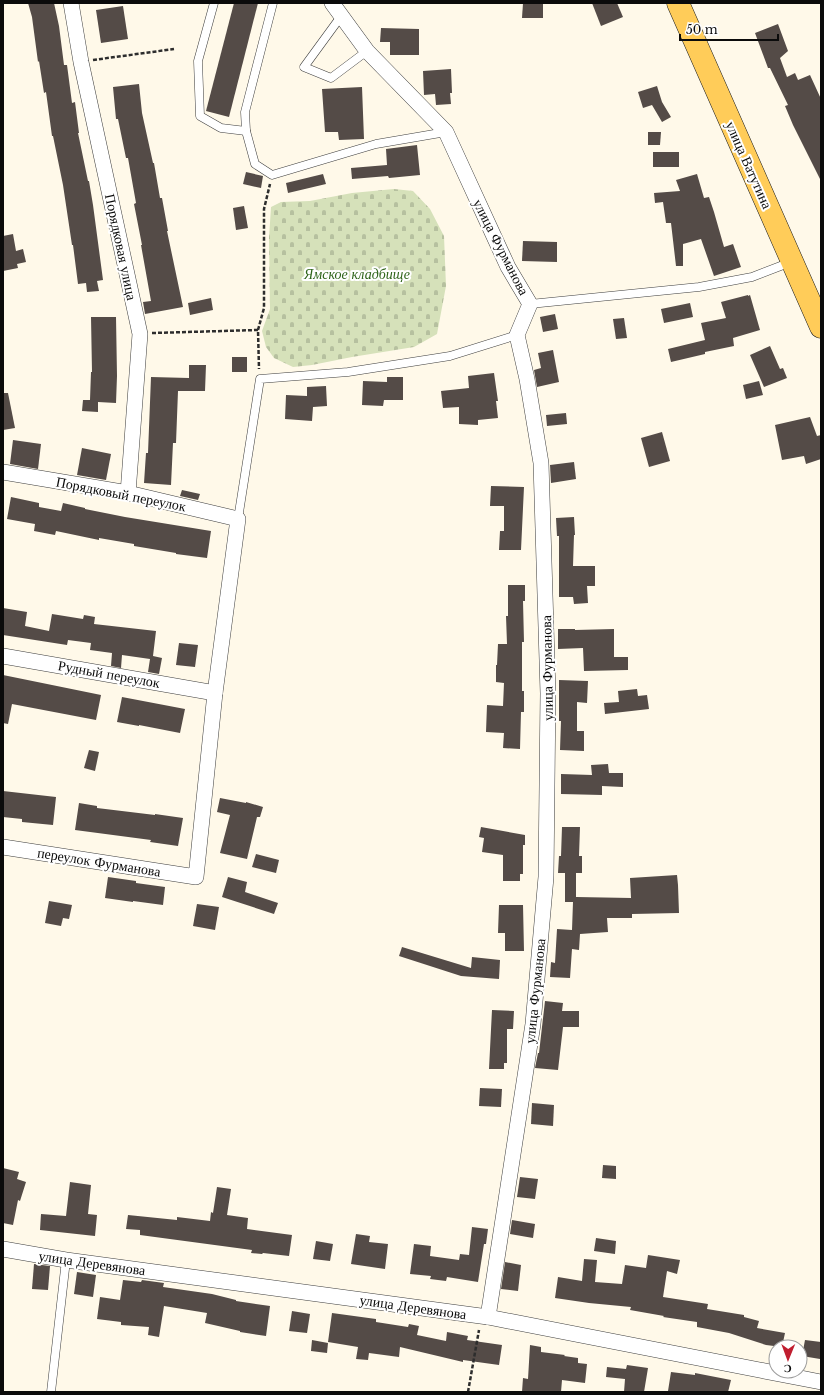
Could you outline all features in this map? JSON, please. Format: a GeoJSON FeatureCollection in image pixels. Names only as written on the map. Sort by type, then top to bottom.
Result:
{"type":"FeatureCollection","features":[{"type":"Feature","properties":{"kind":"main road","name":"улица Ватутина"},"geometry":{"type":"LineString","coordinates":[[678,3],[821,327]]}},
{"type":"Feature","properties":{"kind":"street","name":"Порядковая улица"},"geometry":{"type":"LineString","coordinates":[[71,3],[81,62],[140,334],[128,493]]}},
{"type":"Feature","properties":{"kind":"street","name":"улица Фурманова"},"geometry":{"type":"LineString","coordinates":[[337,9],[367,51],[446,132],[508,267],[530,304],[517,335],[527,379],[541,462],[548,692],[546,877],[532,1024],[488,1317]]}},
{"type":"Feature","properties":{"kind":"street","name":"Порядковый переулок"},"geometry":{"type":"LineString","coordinates":[[3,472],[128,493],[238,519]]}},
{"type":"Feature","properties":{"kind":"street"},"geometry":{"type":"LineString","coordinates":[[215,693],[238,519]]}},
{"type":"Feature","properties":{"kind":"street","name":"Рудный переулок"},"geometry":{"type":"LineString","coordinates":[[3,656],[215,693]]}},
{"type":"Feature","properties":{"kind":"street","name":"переулок Фурманова"},"geometry":{"type":"LineString","coordinates":[[3,847],[196,877],[215,693]]}},
{"type":"Feature","properties":{"kind":"street","name":"улица Деревянова"},"geometry":{"type":"LineString","coordinates":[[3,1249],[66,1260],[488,1317],[821,1382]]}},
{"type":"Feature","properties":{"kind":"lane"},"geometry":{"type":"LineString","coordinates":[[214,3],[198,61],[200,116],[221,128],[246,131]]}},
{"type":"Feature","properties":{"kind":"lane"},"geometry":{"type":"LineString","coordinates":[[273,3],[245,112],[246,131],[255,164],[272,175],[376,144],[446,132]]}},
{"type":"Feature","properties":{"kind":"lane"},"geometry":{"type":"LineString","coordinates":[[337,9],[304,67],[331,78],[367,51]]}},
{"type":"Feature","properties":{"kind":"lane"},"geometry":{"type":"LineString","coordinates":[[530,304],[699,287],[752,277],[792,262]]}},
{"type":"Feature","properties":{"kind":"lane"},"geometry":{"type":"LineString","coordinates":[[238,519],[260,379],[348,372],[450,356],[517,335]]}},
{"type":"Feature","properties":{"kind":"lane"},"geometry":{"type":"LineString","coordinates":[[51,1392],[66,1260]]}},
{"type":"Feature","properties":{"kind":"path"},"geometry":{"type":"LineString","coordinates":[[81,62],[174,49]]}},
{"type":"Feature","properties":{"kind":"path"},"geometry":{"type":"LineString","coordinates":[[260,379],[258,330],[264,308],[264,209],[272,175]]}},
{"type":"Feature","properties":{"kind":"path"},"geometry":{"type":"LineString","coordinates":[[140,334],[258,330]]}},
{"type":"Feature","properties":{"kind":"path"},"geometry":{"type":"LineString","coordinates":[[468,1392],[478,1330],[488,1317]]}},
{"type":"Feature","properties":{"kind":"green space","name":"Ямское кладбище"},"geometry":{"type":"Polygon","coordinates":[[[394,189],[413,191],[430,209],[444,236],[446,286],[437,334],[414,347],[312,365],[293,367],[274,358],[266,347],[262,331],[270,309],[269,238],[271,207],[281,202],[310,201],[352,193],[394,189]]]}},
{"type":"Feature","properties":{"kind":"building"},"geometry":{"type":"Polygon","coordinates":[[[28,3],[54,3],[59,26],[64,65],[67,65],[72,103],[75,102],[78,133],[93,205],[103,280],[97,281],[99,291],[87,292],[86,283],[78,284],[63,185],[52,136],[46,92],[44,93],[32,17],[28,3]]]}},
{"type":"Feature","properties":{"kind":"building"},"geometry":{"type":"Polygon","coordinates":[[[234,3],[258,3],[229,117],[206,111],[234,3]]]}},
{"type":"Feature","properties":{"kind":"building"},"geometry":{"type":"Polygon","coordinates":[[[523,3],[543,3],[543,18],[522,18],[523,3]]]}},
{"type":"Feature","properties":{"kind":"building"},"geometry":{"type":"Polygon","coordinates":[[[592,3],[617,3],[623,17],[601,26],[592,3]]]}},
{"type":"Feature","properties":{"kind":"building"},"geometry":{"type":"Polygon","coordinates":[[[123,6],[128,39],[101,43],[96,10],[123,6]]]}},
{"type":"Feature","properties":{"kind":"building"},"geometry":{"type":"Polygon","coordinates":[[[778,24],[788,51],[780,58],[787,77],[795,73],[798,80],[810,75],[821,99],[821,181],[793,125],[785,106],[788,105],[770,68],[768,68],[755,33],[778,24]]]}},
{"type":"Feature","properties":{"kind":"building"},"geometry":{"type":"Polygon","coordinates":[[[381,28],[419,29],[419,55],[390,55],[390,42],[380,42],[381,28]]]}},
{"type":"Feature","properties":{"kind":"building"},"geometry":{"type":"Polygon","coordinates":[[[451,69],[451,104],[436,105],[435,94],[424,95],[423,71],[451,69]]]}},
{"type":"Feature","properties":{"kind":"building"},"geometry":{"type":"Polygon","coordinates":[[[139,84],[142,113],[154,163],[160,198],[162,198],[167,231],[183,307],[145,314],[143,302],[151,301],[134,204],[136,203],[128,158],[126,158],[118,119],[116,119],[113,87],[139,84]]]}},
{"type":"Feature","properties":{"kind":"building"},"geometry":{"type":"Polygon","coordinates":[[[657,86],[662,102],[671,117],[662,122],[652,105],[643,108],[638,92],[657,86]]]}},
{"type":"Feature","properties":{"kind":"building"},"geometry":{"type":"Polygon","coordinates":[[[362,87],[364,139],[339,140],[338,132],[325,132],[322,89],[362,87]]]}},
{"type":"Feature","properties":{"kind":"building"},"geometry":{"type":"Polygon","coordinates":[[[648,132],[661,132],[660,145],[648,145],[648,132]]]}},
{"type":"Feature","properties":{"kind":"building"},"geometry":{"type":"Polygon","coordinates":[[[417,145],[420,175],[352,179],[351,168],[387,165],[386,149],[417,145]]]}},
{"type":"Feature","properties":{"kind":"building"},"geometry":{"type":"Polygon","coordinates":[[[653,152],[679,152],[679,167],[653,167],[653,152]]]}},
{"type":"Feature","properties":{"kind":"building"},"geometry":{"type":"Polygon","coordinates":[[[246,172],[263,176],[261,188],[243,184],[246,172]]]}},
{"type":"Feature","properties":{"kind":"building"},"geometry":{"type":"Polygon","coordinates":[[[323,174],[326,184],[288,193],[286,183],[323,174]]]}},
{"type":"Feature","properties":{"kind":"building"},"geometry":{"type":"Polygon","coordinates":[[[697,174],[704,198],[709,197],[724,247],[733,244],[741,267],[714,276],[701,239],[683,244],[683,266],[676,266],[671,223],[666,223],[663,202],[655,203],[654,193],[680,191],[676,180],[697,174]]]}},
{"type":"Feature","properties":{"kind":"building"},"geometry":{"type":"Polygon","coordinates":[[[244,206],[248,228],[236,230],[233,208],[244,206]]]}},
{"type":"Feature","properties":{"kind":"building"},"geometry":{"type":"Polygon","coordinates":[[[13,234],[16,251],[23,249],[26,262],[17,264],[18,268],[3,271],[3,236],[13,234]]]}},
{"type":"Feature","properties":{"kind":"building"},"geometry":{"type":"Polygon","coordinates":[[[523,241],[557,242],[557,262],[522,261],[523,241]]]}},
{"type":"Feature","properties":{"kind":"building"},"geometry":{"type":"Polygon","coordinates":[[[750,295],[760,330],[733,338],[734,346],[705,352],[705,354],[671,362],[668,349],[705,340],[701,323],[726,318],[721,302],[750,295]]]}},
{"type":"Feature","properties":{"kind":"building"},"geometry":{"type":"Polygon","coordinates":[[[211,298],[213,310],[190,315],[188,303],[211,298]]]}},
{"type":"Feature","properties":{"kind":"building"},"geometry":{"type":"Polygon","coordinates":[[[690,303],[693,317],[664,323],[661,309],[690,303]]]}},
{"type":"Feature","properties":{"kind":"building"},"geometry":{"type":"Polygon","coordinates":[[[555,314],[558,329],[543,332],[540,317],[555,314]]]}},
{"type":"Feature","properties":{"kind":"building"},"geometry":{"type":"Polygon","coordinates":[[[91,317],[116,317],[116,403],[98,402],[98,412],[82,411],[83,400],[90,400],[92,372],[91,317]]]}},
{"type":"Feature","properties":{"kind":"building"},"geometry":{"type":"Polygon","coordinates":[[[624,318],[627,338],[616,339],[613,319],[624,318]]]}},
{"type":"Feature","properties":{"kind":"building"},"geometry":{"type":"Polygon","coordinates":[[[770,346],[780,369],[783,368],[787,378],[764,387],[750,355],[770,346]]]}},
{"type":"Feature","properties":{"kind":"building"},"geometry":{"type":"Polygon","coordinates":[[[553,350],[559,382],[537,387],[534,370],[541,368],[538,353],[553,350]]]}},
{"type":"Feature","properties":{"kind":"building"},"geometry":{"type":"Polygon","coordinates":[[[232,357],[247,357],[247,372],[232,372],[232,357]]]}},
{"type":"Feature","properties":{"kind":"building"},"geometry":{"type":"Polygon","coordinates":[[[189,365],[206,365],[205,391],[178,391],[176,443],[173,443],[171,485],[144,483],[146,453],[148,453],[151,377],[189,378],[189,365]]]}},
{"type":"Feature","properties":{"kind":"building"},"geometry":{"type":"Polygon","coordinates":[[[494,373],[498,401],[496,401],[498,418],[478,420],[478,425],[459,424],[459,407],[443,408],[441,391],[469,388],[468,376],[494,373]]]}},
{"type":"Feature","properties":{"kind":"building"},"geometry":{"type":"Polygon","coordinates":[[[387,377],[403,377],[403,400],[384,400],[383,406],[362,405],[363,381],[387,382],[387,377]]]}},
{"type":"Feature","properties":{"kind":"building"},"geometry":{"type":"Polygon","coordinates":[[[759,381],[763,395],[746,399],[743,385],[759,381]]]}},
{"type":"Feature","properties":{"kind":"building"},"geometry":{"type":"Polygon","coordinates":[[[326,386],[327,406],[313,407],[312,421],[285,419],[286,395],[307,396],[307,387],[326,386]]]}},
{"type":"Feature","properties":{"kind":"building"},"geometry":{"type":"Polygon","coordinates":[[[3,393],[8,393],[15,428],[3,430],[3,393]]]}},
{"type":"Feature","properties":{"kind":"building"},"geometry":{"type":"Polygon","coordinates":[[[566,413],[567,424],[547,426],[546,415],[566,413]]]}},
{"type":"Feature","properties":{"kind":"building"},"geometry":{"type":"Polygon","coordinates":[[[810,417],[817,436],[821,435],[821,459],[806,464],[804,456],[782,460],[775,425],[810,417]]]}},
{"type":"Feature","properties":{"kind":"building"},"geometry":{"type":"Polygon","coordinates":[[[662,432],[670,461],[649,467],[641,438],[662,432]]]}},
{"type":"Feature","properties":{"kind":"building"},"geometry":{"type":"Polygon","coordinates":[[[13,440],[41,444],[38,469],[10,464],[13,440]]]}},
{"type":"Feature","properties":{"kind":"building"},"geometry":{"type":"Polygon","coordinates":[[[82,448],[111,454],[106,480],[77,475],[82,448]]]}},
{"type":"Feature","properties":{"kind":"building"},"geometry":{"type":"Polygon","coordinates":[[[574,462],[576,479],[551,483],[550,465],[574,462]]]}},
{"type":"Feature","properties":{"kind":"building"},"geometry":{"type":"Polygon","coordinates":[[[491,486],[524,487],[521,550],[499,550],[500,531],[504,531],[504,506],[490,506],[491,486]]]}},
{"type":"Feature","properties":{"kind":"building"},"geometry":{"type":"Polygon","coordinates":[[[182,490],[200,494],[198,500],[180,496],[182,490]]]}},
{"type":"Feature","properties":{"kind":"building"},"geometry":{"type":"Polygon","coordinates":[[[11,497],[39,503],[39,507],[61,511],[63,503],[125,517],[211,531],[207,558],[176,554],[134,546],[134,544],[99,538],[99,540],[56,531],[55,535],[34,531],[35,524],[7,519],[11,497]]]}},
{"type":"Feature","properties":{"kind":"building"},"geometry":{"type":"Polygon","coordinates":[[[574,517],[575,535],[573,566],[595,566],[595,586],[587,586],[588,603],[574,604],[573,597],[559,597],[559,536],[557,536],[556,518],[574,517]]]}},
{"type":"Feature","properties":{"kind":"building"},"geometry":{"type":"Polygon","coordinates":[[[508,585],[525,585],[525,601],[523,601],[524,642],[522,642],[522,691],[524,691],[524,712],[521,712],[520,749],[503,748],[504,733],[486,732],[487,705],[503,706],[504,683],[496,682],[496,665],[498,644],[507,644],[506,616],[508,616],[508,585]]]}},
{"type":"Feature","properties":{"kind":"building"},"geometry":{"type":"Polygon","coordinates":[[[3,608],[27,612],[25,626],[49,631],[52,614],[83,619],[84,615],[95,617],[94,624],[156,631],[153,656],[162,658],[159,674],[148,672],[150,659],[122,655],[121,668],[111,666],[112,653],[90,650],[91,643],[68,640],[67,645],[3,635],[3,608]]]}},
{"type":"Feature","properties":{"kind":"building"},"geometry":{"type":"Polygon","coordinates":[[[558,629],[614,629],[614,657],[628,657],[628,670],[584,671],[583,648],[558,649],[558,629]]]}},
{"type":"Feature","properties":{"kind":"building"},"geometry":{"type":"Polygon","coordinates":[[[179,643],[198,645],[195,667],[176,665],[179,643]]]}},
{"type":"Feature","properties":{"kind":"building"},"geometry":{"type":"Polygon","coordinates":[[[3,675],[101,695],[96,720],[12,704],[8,724],[3,723],[3,675]]]}},
{"type":"Feature","properties":{"kind":"building"},"geometry":{"type":"Polygon","coordinates":[[[559,680],[588,681],[587,703],[577,702],[577,731],[584,731],[584,751],[560,750],[561,721],[559,721],[559,680]]]}},
{"type":"Feature","properties":{"kind":"building"},"geometry":{"type":"Polygon","coordinates":[[[637,689],[638,696],[647,695],[649,709],[605,714],[604,703],[619,702],[618,691],[637,689]]]}},
{"type":"Feature","properties":{"kind":"building"},"geometry":{"type":"Polygon","coordinates":[[[122,697],[185,709],[180,733],[117,722],[122,697]]]}},
{"type":"Feature","properties":{"kind":"building"},"geometry":{"type":"Polygon","coordinates":[[[89,750],[99,752],[95,771],[84,768],[89,750]]]}},
{"type":"Feature","properties":{"kind":"building"},"geometry":{"type":"Polygon","coordinates":[[[608,764],[609,773],[623,773],[623,787],[602,786],[602,795],[561,794],[561,774],[592,775],[591,765],[608,764]]]}},
{"type":"Feature","properties":{"kind":"building"},"geometry":{"type":"Polygon","coordinates":[[[3,791],[56,797],[53,825],[22,822],[22,819],[3,817],[3,791]]]}},
{"type":"Feature","properties":{"kind":"building"},"geometry":{"type":"Polygon","coordinates":[[[220,798],[246,802],[263,807],[260,817],[257,817],[247,859],[220,853],[230,815],[217,812],[220,798]]]}},
{"type":"Feature","properties":{"kind":"building"},"geometry":{"type":"Polygon","coordinates":[[[79,803],[97,806],[97,808],[183,818],[178,846],[150,842],[151,840],[75,830],[79,803]]]}},
{"type":"Feature","properties":{"kind":"building"},"geometry":{"type":"Polygon","coordinates":[[[481,827],[525,835],[525,845],[523,845],[523,874],[520,874],[520,881],[503,881],[503,855],[482,852],[484,838],[479,837],[481,827]]]}},
{"type":"Feature","properties":{"kind":"building"},"geometry":{"type":"Polygon","coordinates":[[[562,827],[580,827],[579,856],[582,856],[582,873],[576,873],[576,897],[631,898],[630,878],[677,875],[678,885],[679,913],[632,914],[632,918],[607,918],[608,932],[580,934],[579,950],[572,949],[570,978],[550,977],[551,962],[555,963],[557,929],[572,930],[573,902],[565,902],[565,873],[558,873],[559,856],[561,856],[562,827]]]}},
{"type":"Feature","properties":{"kind":"building"},"geometry":{"type":"Polygon","coordinates":[[[256,854],[279,860],[276,873],[252,867],[256,854]]]}},
{"type":"Feature","properties":{"kind":"building"},"geometry":{"type":"Polygon","coordinates":[[[108,877],[165,887],[163,905],[105,898],[108,877]]]}},
{"type":"Feature","properties":{"kind":"building"},"geometry":{"type":"Polygon","coordinates":[[[228,877],[247,882],[245,892],[278,903],[274,914],[222,897],[228,877]]]}},
{"type":"Feature","properties":{"kind":"building"},"geometry":{"type":"Polygon","coordinates":[[[49,901],[72,905],[69,919],[63,918],[61,926],[45,923],[49,901]]]}},
{"type":"Feature","properties":{"kind":"building"},"geometry":{"type":"Polygon","coordinates":[[[197,904],[219,907],[215,930],[193,926],[197,904]]]}},
{"type":"Feature","properties":{"kind":"building"},"geometry":{"type":"Polygon","coordinates":[[[499,905],[523,905],[524,951],[505,951],[505,933],[498,933],[499,905]]]}},
{"type":"Feature","properties":{"kind":"building"},"geometry":{"type":"Polygon","coordinates":[[[402,947],[471,968],[472,957],[500,960],[499,979],[461,976],[399,956],[402,947]]]}},
{"type":"Feature","properties":{"kind":"building"},"geometry":{"type":"Polygon","coordinates":[[[545,1001],[563,1003],[562,1011],[579,1011],[579,1027],[563,1027],[558,1070],[535,1068],[539,1053],[545,1001]]]}},
{"type":"Feature","properties":{"kind":"building"},"geometry":{"type":"Polygon","coordinates":[[[492,1010],[514,1011],[513,1029],[507,1029],[507,1063],[504,1063],[504,1069],[489,1069],[492,1010]]]}},
{"type":"Feature","properties":{"kind":"building"},"geometry":{"type":"Polygon","coordinates":[[[480,1088],[502,1089],[501,1107],[479,1106],[480,1088]]]}},
{"type":"Feature","properties":{"kind":"building"},"geometry":{"type":"Polygon","coordinates":[[[532,1103],[554,1105],[553,1126],[531,1124],[532,1103]]]}},
{"type":"Feature","properties":{"kind":"building"},"geometry":{"type":"Polygon","coordinates":[[[603,1165],[616,1166],[616,1179],[602,1178],[603,1165]]]}},
{"type":"Feature","properties":{"kind":"building"},"geometry":{"type":"Polygon","coordinates":[[[3,1168],[19,1172],[17,1179],[26,1182],[20,1201],[18,1200],[13,1225],[3,1223],[3,1168]]]}},
{"type":"Feature","properties":{"kind":"building"},"geometry":{"type":"Polygon","coordinates":[[[520,1177],[538,1179],[535,1199],[517,1197],[520,1177]]]}},
{"type":"Feature","properties":{"kind":"building"},"geometry":{"type":"Polygon","coordinates":[[[70,1182],[91,1185],[88,1214],[97,1215],[95,1236],[40,1230],[41,1214],[66,1216],[70,1182]]]}},
{"type":"Feature","properties":{"kind":"building"},"geometry":{"type":"Polygon","coordinates":[[[217,1187],[231,1189],[227,1215],[248,1218],[247,1229],[292,1235],[289,1256],[251,1253],[252,1250],[140,1235],[140,1230],[126,1229],[128,1215],[177,1220],[177,1217],[210,1221],[211,1212],[213,1213],[217,1187]]]}},
{"type":"Feature","properties":{"kind":"building"},"geometry":{"type":"Polygon","coordinates":[[[512,1220],[535,1224],[533,1238],[510,1234],[512,1220]]]}},
{"type":"Feature","properties":{"kind":"building"},"geometry":{"type":"Polygon","coordinates":[[[472,1227],[488,1229],[478,1282],[447,1277],[446,1281],[430,1279],[431,1276],[410,1274],[414,1244],[431,1246],[430,1256],[459,1260],[460,1254],[469,1255],[472,1227]]]}},
{"type":"Feature","properties":{"kind":"building"},"geometry":{"type":"Polygon","coordinates":[[[356,1234],[370,1236],[369,1242],[388,1244],[385,1269],[351,1264],[356,1234]]]}},
{"type":"Feature","properties":{"kind":"building"},"geometry":{"type":"Polygon","coordinates":[[[596,1238],[616,1241],[615,1254],[594,1251],[596,1238]]]}},
{"type":"Feature","properties":{"kind":"building"},"geometry":{"type":"Polygon","coordinates":[[[316,1241],[333,1244],[330,1261],[313,1259],[316,1241]]]}},
{"type":"Feature","properties":{"kind":"building"},"geometry":{"type":"Polygon","coordinates":[[[648,1255],[680,1260],[677,1274],[667,1271],[663,1297],[708,1304],[707,1309],[744,1315],[744,1317],[759,1321],[757,1328],[785,1333],[784,1339],[768,1339],[768,1345],[766,1345],[729,1333],[697,1327],[697,1322],[630,1310],[631,1307],[555,1298],[558,1277],[582,1281],[584,1259],[597,1260],[595,1282],[622,1284],[625,1265],[646,1268],[648,1255]]]}},
{"type":"Feature","properties":{"kind":"building"},"geometry":{"type":"Polygon","coordinates":[[[505,1262],[521,1265],[518,1291],[501,1289],[505,1262]]]}},
{"type":"Feature","properties":{"kind":"building"},"geometry":{"type":"Polygon","coordinates":[[[34,1264],[50,1266],[48,1290],[32,1289],[34,1264]]]}},
{"type":"Feature","properties":{"kind":"building"},"geometry":{"type":"Polygon","coordinates":[[[77,1272],[96,1275],[93,1297],[74,1294],[77,1272]]]}},
{"type":"Feature","properties":{"kind":"building"},"geometry":{"type":"Polygon","coordinates":[[[123,1280],[141,1282],[142,1280],[164,1283],[163,1287],[212,1294],[236,1301],[270,1306],[266,1336],[240,1332],[205,1323],[207,1313],[164,1306],[159,1337],[148,1335],[149,1327],[121,1325],[121,1322],[97,1319],[100,1297],[120,1300],[123,1280]]]}},
{"type":"Feature","properties":{"kind":"building"},"geometry":{"type":"Polygon","coordinates":[[[292,1311],[310,1314],[307,1333],[289,1331],[292,1311]]]}},
{"type":"Feature","properties":{"kind":"building"},"geometry":{"type":"Polygon","coordinates":[[[332,1313],[376,1319],[376,1322],[408,1327],[409,1324],[419,1326],[417,1335],[446,1341],[447,1332],[468,1336],[467,1340],[502,1345],[499,1365],[463,1360],[463,1362],[400,1347],[399,1357],[369,1353],[368,1360],[356,1359],[358,1347],[328,1342],[332,1313]]]}},
{"type":"Feature","properties":{"kind":"building"},"geometry":{"type":"Polygon","coordinates":[[[312,1340],[328,1343],[327,1353],[311,1351],[312,1340]]]}},
{"type":"Feature","properties":{"kind":"building"},"geometry":{"type":"Polygon","coordinates":[[[808,1340],[821,1342],[820,1359],[808,1357],[808,1340]]]}},
{"type":"Feature","properties":{"kind":"building"},"geometry":{"type":"Polygon","coordinates":[[[530,1345],[541,1347],[541,1352],[578,1358],[578,1363],[587,1364],[585,1383],[562,1380],[561,1392],[522,1392],[523,1378],[528,1379],[530,1345]]]}},
{"type":"Feature","properties":{"kind":"building"},"geometry":{"type":"Polygon","coordinates":[[[627,1365],[648,1368],[644,1392],[624,1392],[625,1379],[606,1377],[607,1367],[626,1369],[627,1365]]]}},
{"type":"Feature","properties":{"kind":"building"},"geometry":{"type":"Polygon","coordinates":[[[671,1372],[695,1375],[695,1373],[731,1380],[728,1392],[668,1391],[671,1372]]]}}]}
